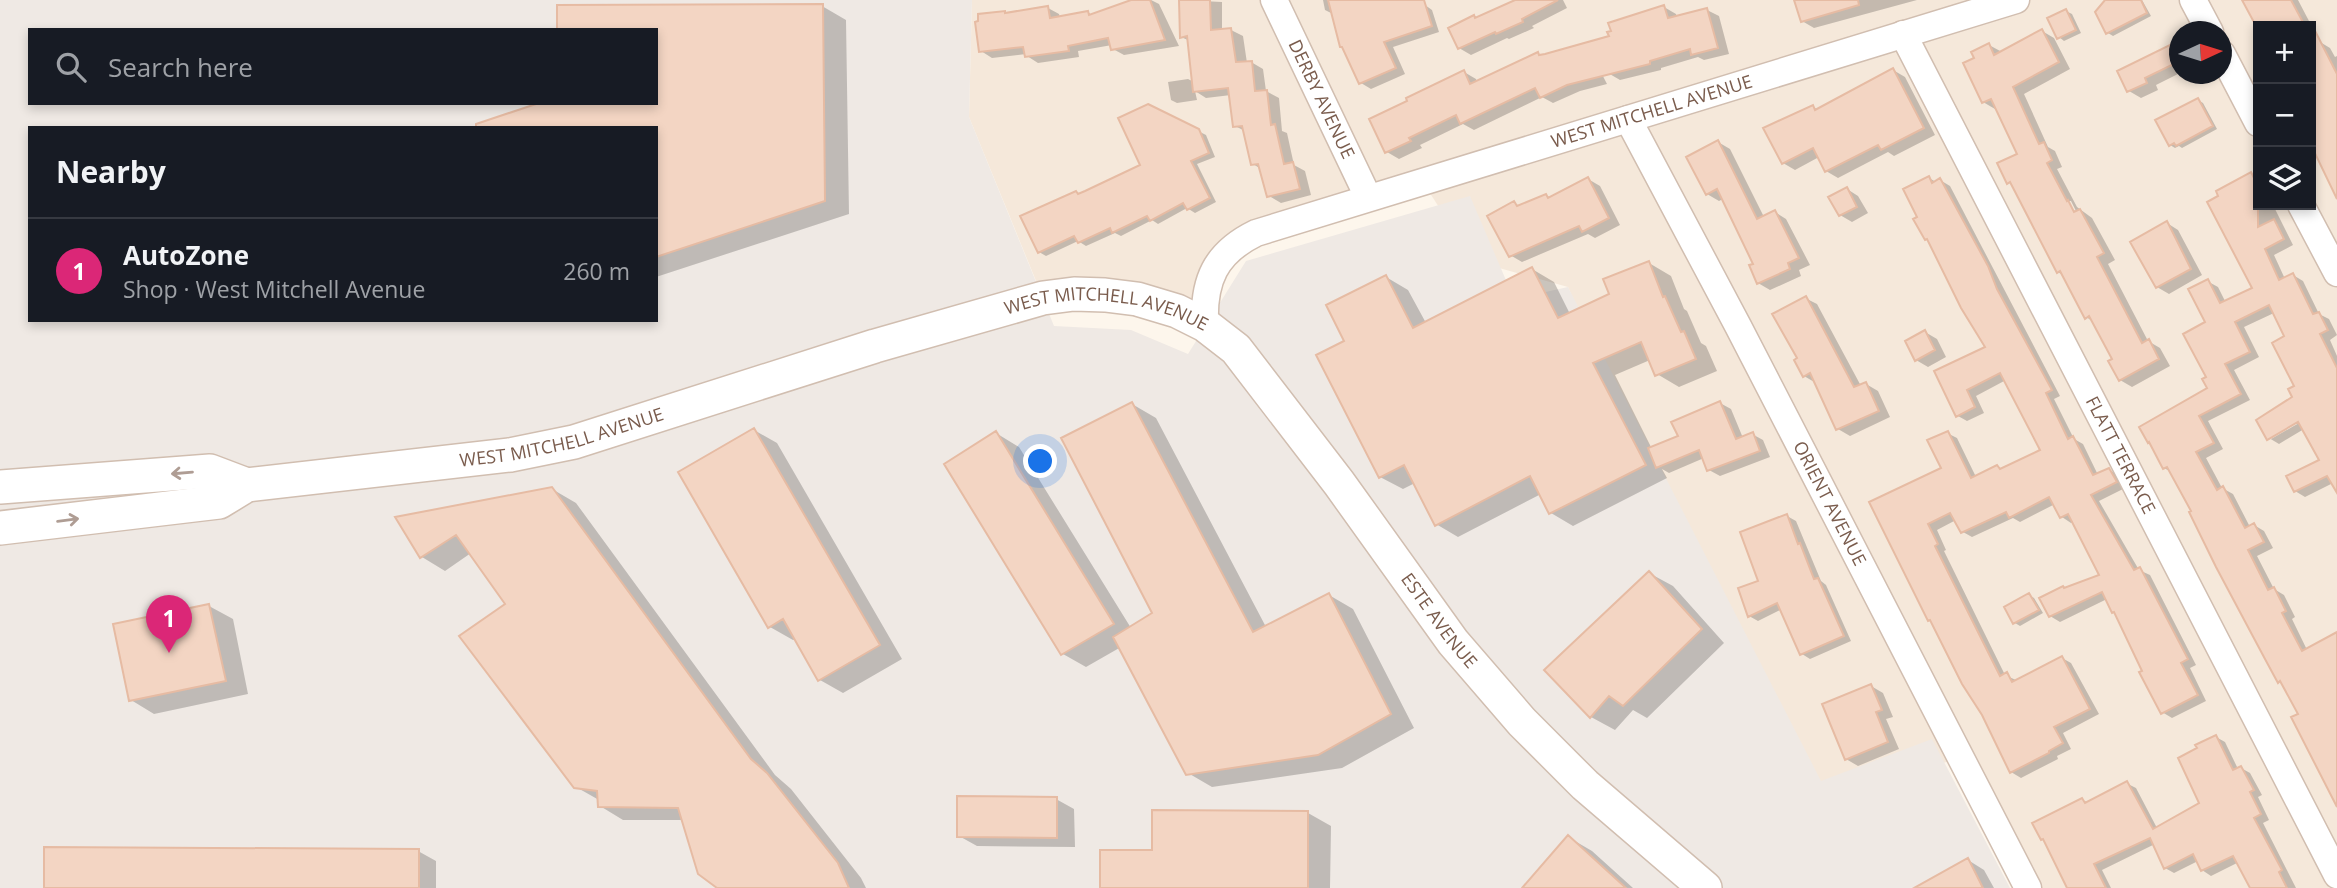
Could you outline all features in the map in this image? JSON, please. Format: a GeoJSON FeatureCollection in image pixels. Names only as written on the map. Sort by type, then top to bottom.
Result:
{"type":"FeatureCollection","features":[{"type":"Feature","properties":{"kind":"street","name":"DERBY AVENUE"},"geometry":{"type":"LineString","coordinates":[[1274,0],[1368,198]]}},
{"type":"Feature","properties":{"kind":"street","name":"WEST MITCHELL AVENUE"},"geometry":{"type":"LineString","coordinates":[[0,528],[219,502],[247,485],[510,455],[574,443],[875,346],[1043,298],[1105,295],[1137,299],[1177,312],[1205,325],[1204,302],[1210,280],[1220,260],[1228,251],[1256,233],[2016,0]]}},
{"type":"Feature","properties":{"kind":"street"},"geometry":{"type":"LineString","coordinates":[[2193,0],[2204,21]]}},
{"type":"Feature","properties":{"kind":"street","name":"FLATT TERRACE"},"geometry":{"type":"LineString","coordinates":[[1903,34],[2337,875]]}},
{"type":"Feature","properties":{"kind":"street"},"geometry":{"type":"LineString","coordinates":[[2232,75],[2253,115]]}},
{"type":"Feature","properties":{"kind":"street","name":"ORIENT AVENUE"},"geometry":{"type":"LineString","coordinates":[[1628,119],[2028,888]]}},
{"type":"Feature","properties":{"kind":"street"},"geometry":{"type":"LineString","coordinates":[[2304,210],[2337,273]]}},
{"type":"Feature","properties":{"kind":"street","name":"ESTE AVENUE"},"geometry":{"type":"LineString","coordinates":[[1205,325],[1236,349],[1339,483],[1453,642],[1522,722],[1585,785],[1705,888]]}},
{"type":"Feature","properties":{"kind":"street","name":"WEST MITCHELL AVENUE"},"geometry":{"type":"LineString","coordinates":[[0,487],[210,471],[247,485]]}},
{"type":"Feature","properties":{"kind":"shaded area"},"geometry":{"type":"Polygon","coordinates":[[[0,0],[972,0],[969,117],[1054,326],[1131,330],[1188,354],[1246,261],[1470,196],[1514,299],[1568,287],[1821,781],[1932,739],[2010,888],[0,888],[0,0]]]}},
{"type":"Feature","properties":{"kind":"shaded area"},"geometry":{"type":"Polygon","coordinates":[[[972,0],[2337,0],[2337,888],[2028,888],[1961,757],[1802,812],[1568,287],[1474,261],[1422,181],[1256,233],[1204,302],[1043,298],[969,117],[972,0]]]}},
{"type":"Feature","properties":{"kind":"building"},"geometry":{"type":"Polygon","coordinates":[[[1131,0],[1150,0],[1165,40],[1111,50],[1108,38],[1068,46],[1069,51],[1025,57],[1023,47],[979,52],[975,22],[978,21],[978,14],[1048,6],[1050,18],[1088,11],[1089,15],[1131,0]]]}},
{"type":"Feature","properties":{"kind":"building"},"geometry":{"type":"Polygon","coordinates":[[[1179,0],[1210,0],[1211,30],[1231,28],[1236,62],[1252,61],[1255,91],[1267,90],[1271,125],[1275,124],[1284,164],[1293,162],[1300,189],[1267,197],[1258,164],[1251,165],[1242,126],[1233,127],[1228,88],[1193,92],[1187,36],[1180,38],[1179,0]]]}},
{"type":"Feature","properties":{"kind":"building"},"geometry":{"type":"Polygon","coordinates":[[[1328,0],[1424,0],[1432,26],[1384,42],[1396,68],[1359,84],[1340,47],[1328,0]]]}},
{"type":"Feature","properties":{"kind":"building"},"geometry":{"type":"Polygon","coordinates":[[[1515,0],[1558,0],[1522,19],[1523,22],[1458,49],[1448,28],[1515,0]]]}},
{"type":"Feature","properties":{"kind":"building"},"geometry":{"type":"Polygon","coordinates":[[[1794,0],[1858,0],[1859,5],[1801,22],[1794,0]]]}},
{"type":"Feature","properties":{"kind":"building"},"geometry":{"type":"Polygon","coordinates":[[[2105,0],[2141,0],[2147,13],[2106,34],[2095,12],[2105,0]]]}},
{"type":"Feature","properties":{"kind":"building"},"geometry":{"type":"Polygon","coordinates":[[[2242,0],[2291,0],[2302,21],[2253,21],[2242,0]]]}},
{"type":"Feature","properties":{"kind":"building"},"geometry":{"type":"Polygon","coordinates":[[[823,4],[825,201],[658,256],[658,126],[476,126],[533,105],[658,105],[658,28],[557,28],[557,5],[823,4]]]}},
{"type":"Feature","properties":{"kind":"building"},"geometry":{"type":"Polygon","coordinates":[[[1664,5],[1668,18],[1707,8],[1718,48],[1691,55],[1690,49],[1650,61],[1650,64],[1567,85],[1540,98],[1535,88],[1460,124],[1456,115],[1385,153],[1369,119],[1464,70],[1470,84],[1538,52],[1539,55],[1545,54],[1609,36],[1607,32],[1611,31],[1608,23],[1664,5]]]}},
{"type":"Feature","properties":{"kind":"building"},"geometry":{"type":"Polygon","coordinates":[[[2066,9],[2076,30],[2057,39],[2047,18],[2066,9]]]}},
{"type":"Feature","properties":{"kind":"building"},"geometry":{"type":"Polygon","coordinates":[[[2042,29],[2059,62],[2013,87],[2039,144],[2044,142],[2052,160],[2047,163],[2067,201],[2074,212],[2080,209],[2104,253],[2097,257],[2142,343],[2149,339],[2159,359],[2119,381],[2108,361],[2112,359],[2089,316],[2085,319],[2060,271],[2057,273],[2010,182],[2007,184],[1997,163],[2017,154],[1991,99],[1982,103],[1963,63],[1974,58],[1971,52],[1989,43],[1994,55],[2042,29]]]}},
{"type":"Feature","properties":{"kind":"building"},"geometry":{"type":"Polygon","coordinates":[[[2316,33],[2337,74],[2337,199],[2316,155],[2316,33]]]}},
{"type":"Feature","properties":{"kind":"building"},"geometry":{"type":"Polygon","coordinates":[[[2169,45],[2169,66],[2145,78],[2147,83],[2127,92],[2117,71],[2169,45]]]}},
{"type":"Feature","properties":{"kind":"building"},"geometry":{"type":"Polygon","coordinates":[[[1893,68],[1924,128],[1881,150],[1878,145],[1825,172],[1813,148],[1782,164],[1763,128],[1813,105],[1815,110],[1893,68]]]}},
{"type":"Feature","properties":{"kind":"building"},"geometry":{"type":"Polygon","coordinates":[[[2198,98],[2213,126],[2176,146],[2174,143],[2169,146],[2155,120],[2198,98]]]}},
{"type":"Feature","properties":{"kind":"building"},"geometry":{"type":"Polygon","coordinates":[[[1148,104],[1199,129],[1209,153],[1191,161],[1210,198],[1187,210],[1183,203],[1150,221],[1147,216],[1112,233],[1110,228],[1078,243],[1074,236],[1038,253],[1020,216],[1076,191],[1078,194],[1140,165],[1118,118],[1148,104]]]}},
{"type":"Feature","properties":{"kind":"building"},"geometry":{"type":"Polygon","coordinates":[[[1718,140],[1757,219],[1775,210],[1799,258],[1788,263],[1790,269],[1757,284],[1749,265],[1753,264],[1717,189],[1706,195],[1686,157],[1718,140]]]}},
{"type":"Feature","properties":{"kind":"building"},"geometry":{"type":"Polygon","coordinates":[[[2251,172],[2253,210],[2258,210],[2258,227],[2274,219],[2284,239],[2265,249],[2279,280],[2293,273],[2313,314],[2319,312],[2328,330],[2320,334],[2337,368],[2337,493],[2327,476],[2294,492],[2286,476],[2319,460],[2298,422],[2267,440],[2256,420],[2292,397],[2288,389],[2294,386],[2272,343],[2284,336],[2269,305],[2235,322],[2250,352],[2225,364],[2241,394],[2199,416],[2214,443],[2196,452],[2217,490],[2223,486],[2245,528],[2254,523],[2264,542],[2248,550],[2268,590],[2274,587],[2286,611],[2282,613],[2302,651],[2337,632],[2337,807],[2291,717],[2298,714],[2280,681],[2278,683],[2216,567],[2189,512],[2191,511],[2167,467],[2163,469],[2139,427],[2207,388],[2202,379],[2206,377],[2183,334],[2205,322],[2188,289],[2208,279],[2220,303],[2252,288],[2207,202],[2218,196],[2216,191],[2251,172]]]}},
{"type":"Feature","properties":{"kind":"building"},"geometry":{"type":"Polygon","coordinates":[[[1929,176],[1932,183],[1940,178],[1988,266],[1997,289],[2052,390],[2046,393],[2068,439],[2073,436],[2093,475],[2109,468],[2117,482],[2091,495],[2134,570],[2140,567],[2188,659],[2181,663],[2198,695],[2161,714],[2102,592],[2049,617],[2039,598],[2063,586],[2064,588],[2099,575],[2068,514],[2060,518],[2049,497],[2009,518],[2006,512],[1961,533],[1950,513],[1928,524],[1938,544],[1935,546],[2000,676],[2007,672],[2012,682],[2062,656],[2090,709],[2054,727],[2063,743],[2010,773],[1982,715],[1962,684],[1930,620],[1928,621],[1869,502],[1941,468],[1927,440],[1948,431],[1971,478],[1997,465],[2000,469],[2040,450],[2000,373],[1967,390],[1975,407],[1956,417],[1934,371],[1985,347],[1961,308],[1927,239],[1925,240],[1913,219],[1917,217],[1903,189],[1929,176]]]}},
{"type":"Feature","properties":{"kind":"building"},"geometry":{"type":"Polygon","coordinates":[[[1588,177],[1609,218],[1582,232],[1579,226],[1509,257],[1487,216],[1514,201],[1517,206],[1546,194],[1548,198],[1588,177]]]}},
{"type":"Feature","properties":{"kind":"building"},"geometry":{"type":"Polygon","coordinates":[[[1847,187],[1857,207],[1839,216],[1828,197],[1847,187]]]}},
{"type":"Feature","properties":{"kind":"building"},"geometry":{"type":"Polygon","coordinates":[[[2167,221],[2191,269],[2156,288],[2130,242],[2167,221]]]}},
{"type":"Feature","properties":{"kind":"building"},"geometry":{"type":"Polygon","coordinates":[[[1649,261],[1663,297],[1665,296],[1681,332],[1684,331],[1696,359],[1655,376],[1641,342],[1593,363],[1646,465],[1549,514],[1530,476],[1435,526],[1404,465],[1379,478],[1316,355],[1344,341],[1326,305],[1386,275],[1413,328],[1532,267],[1558,318],[1609,294],[1603,279],[1649,261]]]}},
{"type":"Feature","properties":{"kind":"building"},"geometry":{"type":"Polygon","coordinates":[[[1806,296],[1854,387],[1866,382],[1879,411],[1836,430],[1810,373],[1803,377],[1794,360],[1797,358],[1772,314],[1806,296]]]}},
{"type":"Feature","properties":{"kind":"building"},"geometry":{"type":"Polygon","coordinates":[[[1925,330],[1935,350],[1915,361],[1905,341],[1925,330]]]}},
{"type":"Feature","properties":{"kind":"building"},"geometry":{"type":"Polygon","coordinates":[[[1720,401],[1736,439],[1753,432],[1760,451],[1707,471],[1699,450],[1656,468],[1648,448],[1678,436],[1671,422],[1720,401]]]}},
{"type":"Feature","properties":{"kind":"building"},"geometry":{"type":"Polygon","coordinates":[[[1132,402],[1253,632],[1329,593],[1391,714],[1318,755],[1186,775],[1113,637],[1152,613],[1061,438],[1132,402]]]}},
{"type":"Feature","properties":{"kind":"building"},"geometry":{"type":"Polygon","coordinates":[[[754,428],[880,645],[818,681],[783,619],[768,628],[678,472],[754,428]]]}},
{"type":"Feature","properties":{"kind":"building"},"geometry":{"type":"Polygon","coordinates":[[[996,431],[1114,624],[1061,655],[944,464],[996,431]]]}},
{"type":"Feature","properties":{"kind":"building"},"geometry":{"type":"Polygon","coordinates":[[[552,487],[751,759],[767,773],[838,863],[849,888],[717,888],[698,874],[678,808],[598,807],[597,791],[574,788],[459,636],[505,604],[456,535],[420,558],[395,517],[552,487]]]}},
{"type":"Feature","properties":{"kind":"building"},"geometry":{"type":"Polygon","coordinates":[[[1787,514],[1814,579],[1818,578],[1844,636],[1800,655],[1777,603],[1748,617],[1738,588],[1758,581],[1740,532],[1787,514]]]}},
{"type":"Feature","properties":{"kind":"building"},"geometry":{"type":"Polygon","coordinates":[[[1649,571],[1702,629],[1623,706],[1609,696],[1590,718],[1544,670],[1649,571]]]}},
{"type":"Feature","properties":{"kind":"building"},"geometry":{"type":"Polygon","coordinates":[[[2029,593],[2039,610],[2013,624],[2004,607],[2029,593]]]}},
{"type":"Feature","properties":{"kind":"building"},"geometry":{"type":"Polygon","coordinates":[[[209,604],[226,681],[129,701],[113,624],[209,604]]]}},
{"type":"Feature","properties":{"kind":"building"},"geometry":{"type":"Polygon","coordinates":[[[1871,684],[1882,710],[1876,712],[1888,742],[1845,760],[1822,704],[1871,684]]]}},
{"type":"Feature","properties":{"kind":"building"},"geometry":{"type":"Polygon","coordinates":[[[2216,735],[2233,770],[2241,766],[2254,790],[2250,792],[2261,814],[2254,818],[2282,870],[2279,872],[2287,888],[2250,888],[2233,856],[2201,871],[2193,854],[2164,869],[2150,838],[2094,864],[2106,888],[2067,888],[2032,823],[2082,798],[2085,803],[2127,781],[2153,829],[2199,803],[2178,758],[2197,748],[2195,745],[2216,735]]]}},
{"type":"Feature","properties":{"kind":"building"},"geometry":{"type":"Polygon","coordinates":[[[957,796],[1057,797],[1057,838],[957,837],[957,796]]]}},
{"type":"Feature","properties":{"kind":"building"},"geometry":{"type":"Polygon","coordinates":[[[1152,810],[1308,811],[1308,888],[1100,888],[1100,850],[1152,850],[1152,810]]]}},
{"type":"Feature","properties":{"kind":"building"},"geometry":{"type":"Polygon","coordinates":[[[1568,835],[1626,888],[1522,888],[1568,835]]]}},
{"type":"Feature","properties":{"kind":"building"},"geometry":{"type":"Polygon","coordinates":[[[44,847],[419,849],[419,888],[44,888],[44,847]]]}},
{"type":"Feature","properties":{"kind":"building"},"geometry":{"type":"Polygon","coordinates":[[[1968,858],[1983,888],[1914,888],[1968,858]]]}},
{"type":"Feature","properties":{"kind":"place","name":"AutoZone"},"geometry":{"type":"Point","coordinates":[169,653]}}]}
